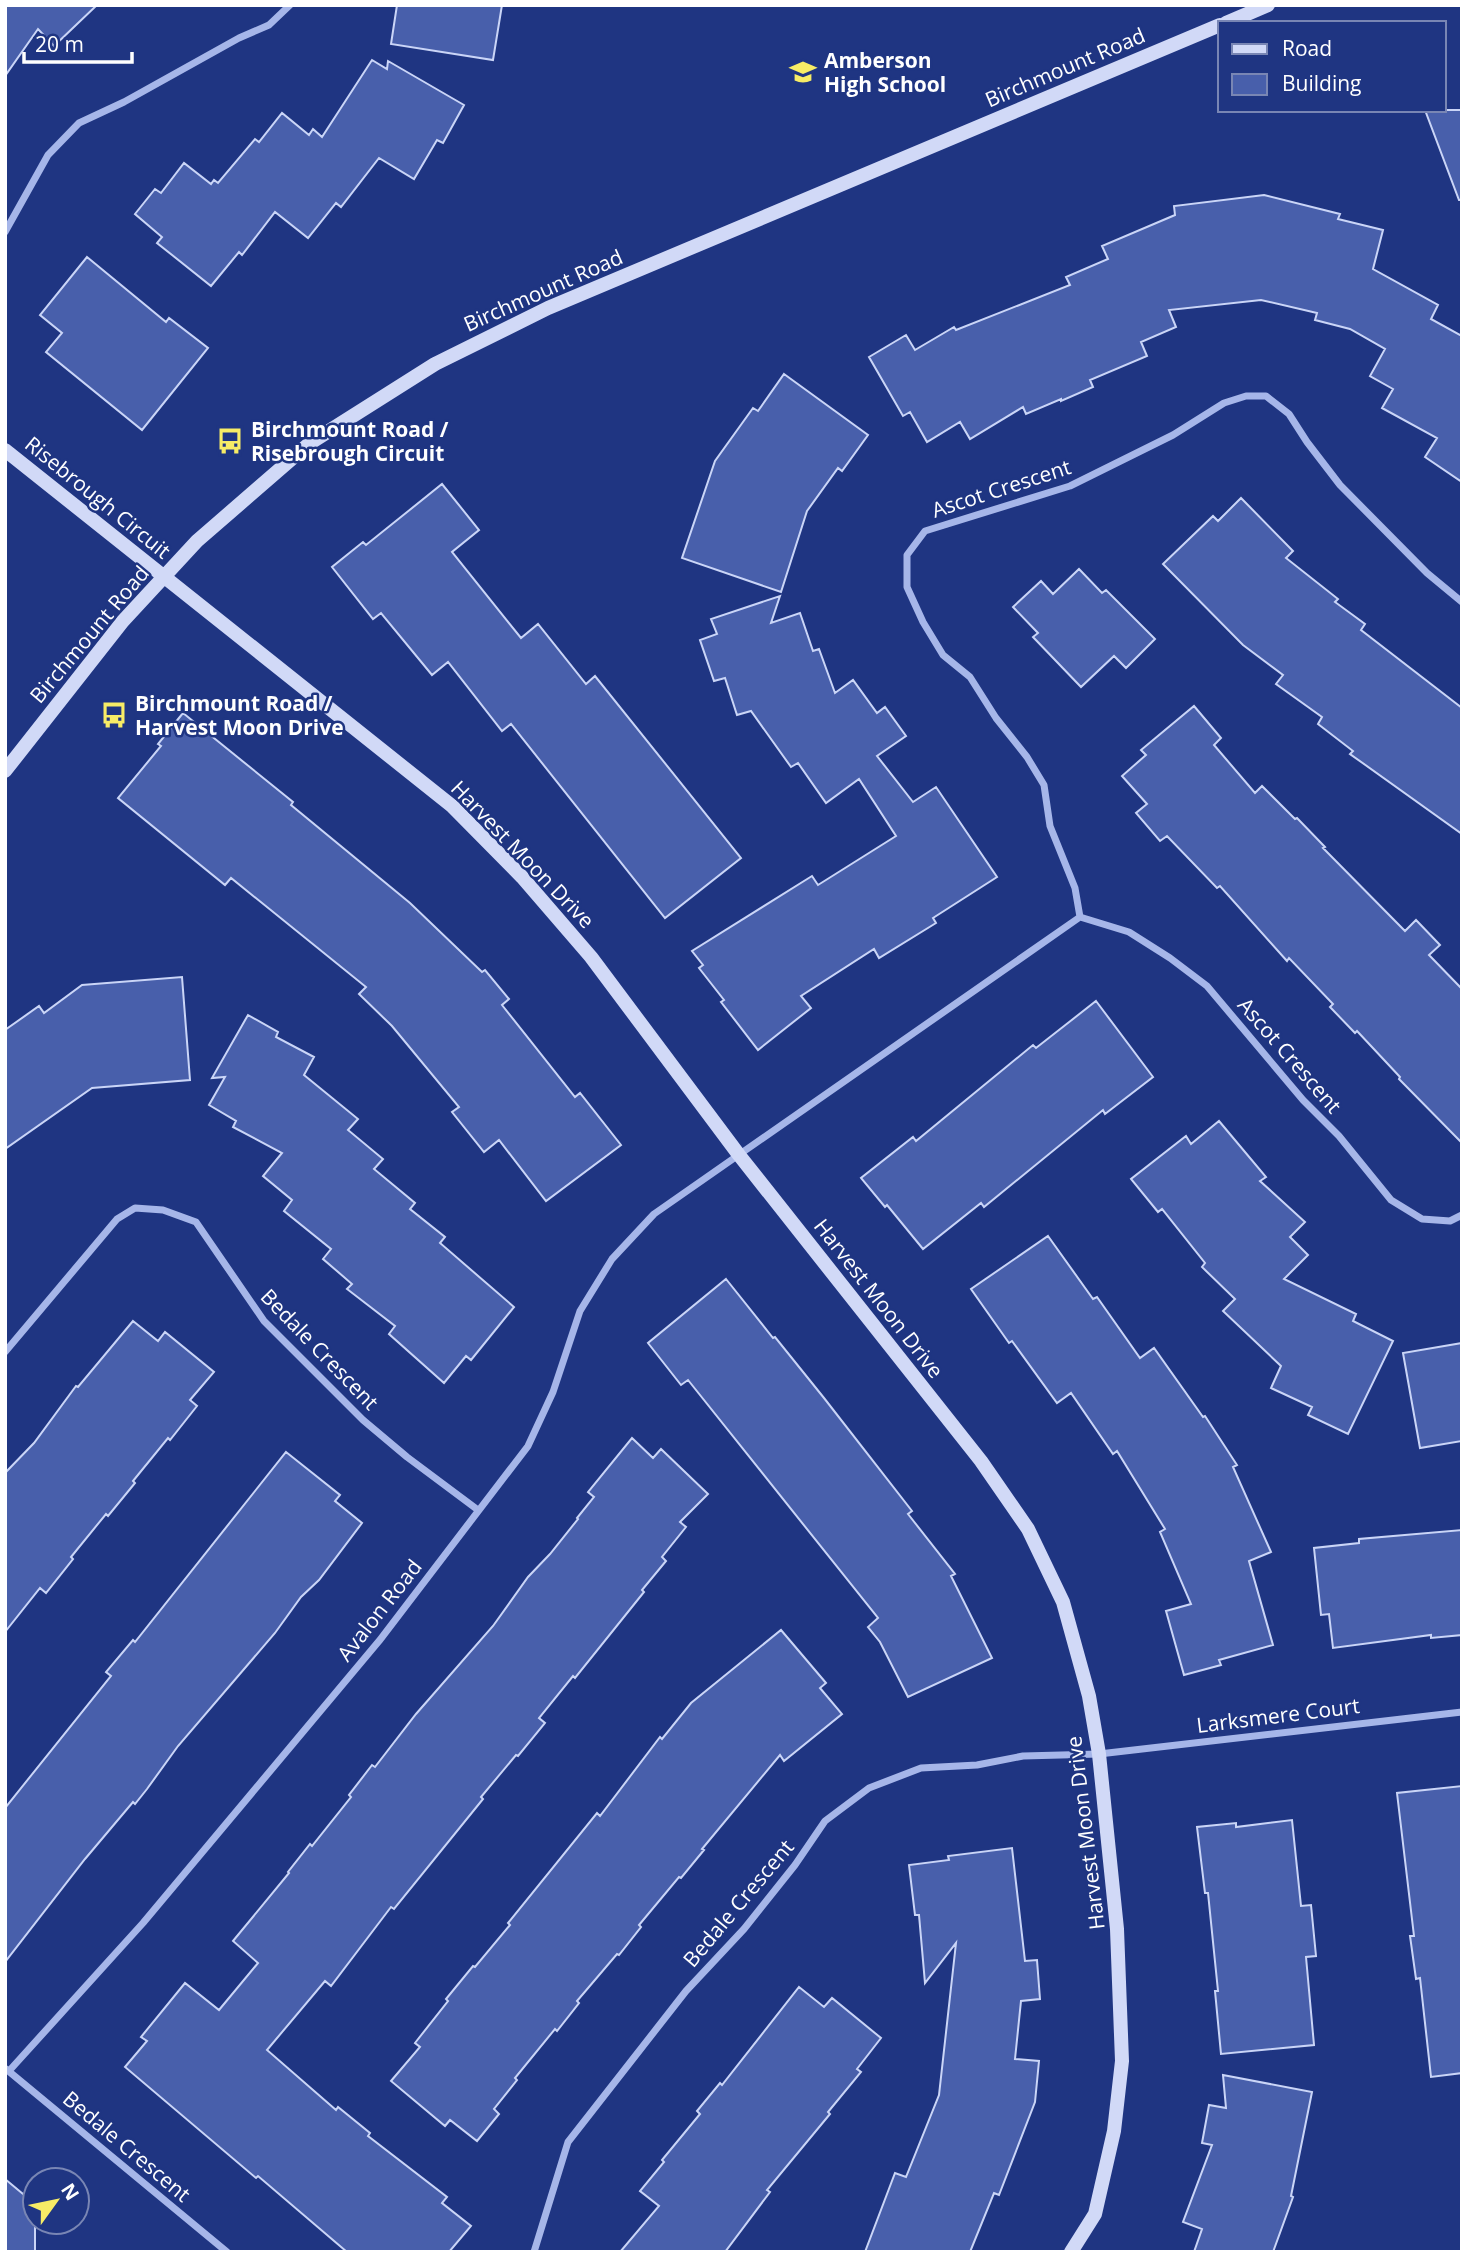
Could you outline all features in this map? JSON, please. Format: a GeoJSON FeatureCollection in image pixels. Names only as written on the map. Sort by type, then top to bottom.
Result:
{"type":"FeatureCollection","features":[{"type":"Feature","properties":{"kind":"street"},"geometry":{"type":"LineString","coordinates":[[5,232],[48,155],[79,123],[124,102],[239,37],[270,25],[290,5]]}},
{"type":"Feature","properties":{"kind":"street"},"geometry":{"type":"LineString","coordinates":[[1231,21],[1268,5]]}},
{"type":"Feature","properties":{"kind":"street","name":"Birchmount Road"},"geometry":{"type":"LineString","coordinates":[[5,771],[123,621],[197,541],[310,443],[459,351],[548,308],[1218,26]]}},
{"type":"Feature","properties":{"kind":"street","name":"Ascot Crescent"},"geometry":{"type":"LineString","coordinates":[[1462,601],[1427,573],[1340,485],[1289,414],[1266,397],[1246,396],[1224,403],[1173,435],[1070,486],[925,531],[907,555],[907,587],[923,622],[943,654],[970,677],[996,719],[1027,757],[1044,785],[1050,826],[1075,888],[1080,917],[1129,932],[1207,986],[1303,1100],[1339,1136],[1391,1200],[1422,1219],[1450,1221],[1462,1215]]}},
{"type":"Feature","properties":{"kind":"street","name":"Risebrough Circuit"},"geometry":{"type":"LineString","coordinates":[[5,450],[164,576]]}},
{"type":"Feature","properties":{"kind":"street","name":"Harvest Moon Drive"},"geometry":{"type":"LineString","coordinates":[[164,576],[452,806],[522,877],[591,957],[739,1154],[981,1461],[1028,1529],[1063,1602],[1088,1696],[1099,1754],[1117,1929],[1122,2061],[1114,2131],[1095,2214],[1071,2252]]}},
{"type":"Feature","properties":{"kind":"street"},"geometry":{"type":"LineString","coordinates":[[739,1154],[1080,917]]}},
{"type":"Feature","properties":{"kind":"street","name":"Avalon Road"},"geometry":{"type":"LineString","coordinates":[[7,2069],[143,1923],[379,1641],[528,1446],[553,1392],[580,1311],[612,1259],[654,1214],[739,1154]]}},
{"type":"Feature","properties":{"kind":"street","name":"Bedale Crescent"},"geometry":{"type":"LineString","coordinates":[[5,1352],[117,1219],[135,1208],[163,1210],[196,1222],[264,1321],[363,1420],[478,1510]]}},
{"type":"Feature","properties":{"kind":"street","name":"Larksmere Court"},"geometry":{"type":"LineString","coordinates":[[1099,1754],[1462,1712]]}},
{"type":"Feature","properties":{"kind":"street","name":"Bedale Crescent"},"geometry":{"type":"LineString","coordinates":[[534,2252],[568,2142],[686,1991],[753,1919],[795,1866],[825,1821],[869,1788],[921,1768],[977,1765],[1023,1756],[1099,1754]]}},
{"type":"Feature","properties":{"kind":"street","name":"Bedale Crescent"},"geometry":{"type":"LineString","coordinates":[[7,2069],[227,2252]]}},
{"type":"Feature","properties":{"kind":"building"},"geometry":{"type":"Polygon","coordinates":[[[5,5],[97,5],[54,46],[38,29],[5,76],[5,5]]]}},
{"type":"Feature","properties":{"kind":"building"},"geometry":{"type":"Polygon","coordinates":[[[397,5],[502,5],[493,60],[391,44],[397,5]]]}},
{"type":"Feature","properties":{"kind":"building"},"geometry":{"type":"Polygon","coordinates":[[[372,60],[387,69],[388,61],[464,105],[443,143],[437,140],[414,179],[379,158],[341,207],[336,203],[308,238],[275,212],[242,255],[239,252],[211,286],[157,243],[162,237],[135,214],[155,189],[161,193],[184,163],[211,184],[214,180],[218,183],[255,139],[259,142],[282,113],[309,135],[313,129],[322,137],[372,60]]]}},
{"type":"Feature","properties":{"kind":"building"},"geometry":{"type":"Polygon","coordinates":[[[1462,110],[1462,200],[1459,200],[1426,112],[1462,110]]]}},
{"type":"Feature","properties":{"kind":"building"},"geometry":{"type":"Polygon","coordinates":[[[1264,195],[1340,214],[1338,219],[1383,230],[1373,269],[1438,305],[1431,319],[1462,336],[1462,482],[1425,457],[1437,438],[1382,408],[1393,389],[1370,376],[1385,349],[1350,329],[1315,320],[1317,313],[1261,300],[1169,310],[1176,327],[1141,342],[1147,356],[1090,380],[1093,387],[1061,401],[1026,414],[1023,407],[970,439],[960,422],[927,442],[910,412],[903,416],[869,357],[906,335],[915,350],[954,327],[956,330],[1070,285],[1066,277],[1108,259],[1102,246],[1175,215],[1174,206],[1264,195]]]}},
{"type":"Feature","properties":{"kind":"building"},"geometry":{"type":"Polygon","coordinates":[[[87,257],[166,322],[169,318],[208,348],[142,430],[46,352],[62,333],[40,315],[87,257]]]}},
{"type":"Feature","properties":{"kind":"building"},"geometry":{"type":"Polygon","coordinates":[[[784,374],[868,435],[842,471],[838,468],[807,511],[781,592],[682,558],[715,461],[753,408],[758,411],[784,374]]]}},
{"type":"Feature","properties":{"kind":"building"},"geometry":{"type":"Polygon","coordinates":[[[442,484],[479,530],[452,552],[521,638],[538,624],[586,684],[595,676],[741,858],[665,918],[511,724],[502,731],[448,662],[432,675],[381,613],[373,619],[332,567],[363,542],[366,545],[442,484]]]}},
{"type":"Feature","properties":{"kind":"building"},"geometry":{"type":"Polygon","coordinates":[[[1241,498],[1293,551],[1286,558],[1338,599],[1335,602],[1365,624],[1361,630],[1462,708],[1462,834],[1350,754],[1353,751],[1318,724],[1322,717],[1276,684],[1283,675],[1243,645],[1163,564],[1213,516],[1218,521],[1241,498]]]}},
{"type":"Feature","properties":{"kind":"building"},"geometry":{"type":"Polygon","coordinates":[[[1079,569],[1102,593],[1106,590],[1155,639],[1126,668],[1114,656],[1081,687],[1033,637],[1038,633],[1013,607],[1041,581],[1053,594],[1079,569]]]}},
{"type":"Feature","properties":{"kind":"building"},"geometry":{"type":"Polygon","coordinates":[[[780,596],[771,623],[800,613],[813,651],[819,649],[835,693],[853,680],[877,713],[885,707],[906,736],[877,756],[913,802],[936,787],[997,877],[933,918],[936,923],[879,958],[874,949],[801,996],[811,1008],[758,1050],[721,1002],[724,1000],[699,968],[703,965],[692,951],[812,876],[818,885],[896,836],[859,779],[826,803],[798,763],[791,767],[751,711],[737,715],[725,678],[714,681],[700,640],[717,634],[711,619],[780,596]]]}},
{"type":"Feature","properties":{"kind":"building"},"geometry":{"type":"Polygon","coordinates":[[[1194,706],[1221,738],[1214,745],[1255,793],[1262,786],[1297,818],[1405,931],[1416,920],[1440,945],[1429,955],[1462,989],[1462,1143],[1399,1079],[1357,1031],[1355,1033],[1330,1007],[1333,1004],[1289,958],[1287,961],[1220,886],[1217,888],[1167,836],[1160,841],[1136,813],[1147,804],[1122,776],[1146,755],[1141,750],[1194,706]]]}},
{"type":"Feature","properties":{"kind":"building"},"geometry":{"type":"Polygon","coordinates":[[[183,713],[293,802],[291,805],[410,903],[482,972],[485,970],[509,999],[502,1005],[575,1097],[580,1093],[621,1145],[546,1201],[499,1140],[484,1152],[452,1112],[459,1107],[392,1026],[359,994],[366,987],[231,878],[225,885],[118,798],[161,746],[158,744],[183,713]]]}},
{"type":"Feature","properties":{"kind":"building"},"geometry":{"type":"Polygon","coordinates":[[[182,977],[190,1080],[92,1088],[5,1149],[5,1030],[39,1006],[44,1013],[82,985],[182,977]]]}},
{"type":"Feature","properties":{"kind":"building"},"geometry":{"type":"Polygon","coordinates":[[[1096,1001],[1153,1077],[1105,1114],[1103,1110],[984,1207],[981,1203],[923,1249],[861,1178],[913,1137],[916,1141],[1033,1045],[1036,1048],[1096,1001]]]}},
{"type":"Feature","properties":{"kind":"building"},"geometry":{"type":"Polygon","coordinates":[[[248,1015],[278,1032],[276,1037],[314,1057],[304,1075],[358,1119],[348,1130],[383,1159],[374,1169],[415,1203],[410,1209],[445,1237],[440,1243],[514,1307],[471,1360],[466,1356],[444,1383],[389,1334],[395,1326],[347,1289],[352,1284],[323,1259],[331,1249],[284,1211],[292,1200],[263,1176],[282,1153],[233,1127],[236,1121],[209,1105],[225,1077],[212,1078],[248,1015]]]}},
{"type":"Feature","properties":{"kind":"building"},"geometry":{"type":"Polygon","coordinates":[[[1219,1121],[1266,1177],[1260,1181],[1305,1222],[1290,1237],[1308,1255],[1284,1279],[1356,1314],[1353,1321],[1393,1341],[1348,1434],[1308,1415],[1312,1407],[1271,1388],[1281,1366],[1223,1311],[1235,1299],[1202,1267],[1205,1263],[1162,1209],[1158,1212],[1131,1179],[1186,1136],[1191,1144],[1219,1121]]]}},
{"type":"Feature","properties":{"kind":"building"},"geometry":{"type":"Polygon","coordinates":[[[1048,1236],[1093,1299],[1097,1297],[1140,1358],[1154,1348],[1203,1417],[1205,1416],[1237,1465],[1233,1467],[1271,1552],[1249,1561],[1273,1645],[1219,1660],[1221,1665],[1184,1675],[1166,1611],[1191,1604],[1160,1532],[1165,1529],[1117,1451],[1113,1454],[1071,1393],[1057,1403],[1012,1341],[1009,1343],[971,1289],[1048,1236]]]}},
{"type":"Feature","properties":{"kind":"building"},"geometry":{"type":"Polygon","coordinates":[[[726,1279],[912,1511],[908,1514],[955,1574],[951,1576],[992,1658],[908,1697],[880,1642],[868,1627],[878,1618],[688,1380],[681,1385],[648,1343],[726,1279]]]}},
{"type":"Feature","properties":{"kind":"building"},"geometry":{"type":"Polygon","coordinates":[[[133,1321],[158,1341],[165,1332],[214,1372],[190,1400],[197,1406],[170,1440],[168,1438],[133,1481],[135,1483],[71,1557],[73,1559],[46,1593],[40,1588],[5,1632],[5,1473],[34,1443],[76,1386],[78,1387],[133,1321]]]}},
{"type":"Feature","properties":{"kind":"building"},"geometry":{"type":"Polygon","coordinates":[[[1462,1343],[1462,1441],[1420,1448],[1403,1353],[1462,1343]]]}},
{"type":"Feature","properties":{"kind":"building"},"geometry":{"type":"Polygon","coordinates":[[[632,1438],[653,1458],[661,1449],[708,1494],[680,1522],[686,1527],[662,1557],[666,1561],[642,1590],[644,1592],[539,1718],[545,1723],[481,1797],[483,1799],[394,1909],[391,1907],[331,1986],[325,1981],[267,2050],[336,2110],[338,2107],[370,2133],[368,2136],[447,2197],[442,2203],[471,2226],[449,2252],[347,2252],[125,2067],[147,2041],[141,2037],[185,1983],[219,2010],[258,1963],[233,1941],[351,1797],[349,1795],[372,1765],[375,1767],[578,1519],[594,1497],[588,1492],[632,1438]]]}},
{"type":"Feature","properties":{"kind":"building"},"geometry":{"type":"Polygon","coordinates":[[[286,1452],[340,1495],[335,1501],[362,1523],[319,1580],[301,1597],[275,1633],[178,1746],[135,1804],[133,1802],[85,1859],[5,1962],[5,1808],[111,1676],[106,1672],[133,1640],[135,1642],[286,1452]]]}},
{"type":"Feature","properties":{"kind":"building"},"geometry":{"type":"Polygon","coordinates":[[[1462,1530],[1462,1635],[1431,1638],[1431,1635],[1333,1648],[1329,1614],[1321,1615],[1314,1548],[1359,1543],[1359,1539],[1462,1530]]]}},
{"type":"Feature","properties":{"kind":"building"},"geometry":{"type":"Polygon","coordinates":[[[781,1630],[826,1683],[820,1688],[842,1714],[784,1761],[780,1755],[681,1878],[679,1877],[639,1925],[641,1927],[619,1955],[617,1954],[577,2001],[579,2003],[557,2031],[555,2029],[515,2078],[517,2080],[494,2109],[499,2114],[477,2141],[450,2120],[445,2126],[391,2081],[420,2047],[415,2043],[448,2001],[446,1999],[510,1925],[508,1923],[597,1813],[600,1816],[660,1737],[662,1739],[691,1703],[781,1630]]]}},
{"type":"Feature","properties":{"kind":"building"},"geometry":{"type":"Polygon","coordinates":[[[1462,1786],[1462,2073],[1431,2077],[1420,1978],[1416,1979],[1410,1936],[1414,1936],[1397,1793],[1462,1786]]]}},
{"type":"Feature","properties":{"kind":"building"},"geometry":{"type":"Polygon","coordinates":[[[1292,1820],[1301,1906],[1311,1905],[1316,1956],[1306,1957],[1314,2045],[1221,2054],[1208,1893],[1205,1893],[1197,1827],[1236,1823],[1236,1827],[1292,1820]]]}},
{"type":"Feature","properties":{"kind":"building"},"geometry":{"type":"Polygon","coordinates":[[[1012,1848],[1025,1961],[1037,1960],[1040,1999],[1021,2001],[1015,2059],[1039,2061],[1035,2102],[999,2195],[994,2193],[970,2252],[865,2252],[895,2173],[906,2177],[939,2095],[956,1943],[925,1983],[919,1915],[915,1915],[909,1865],[949,1860],[948,1856],[1012,1848]]]}},
{"type":"Feature","properties":{"kind":"building"},"geometry":{"type":"Polygon","coordinates":[[[799,1987],[824,2007],[832,1998],[881,2038],[857,2069],[861,2072],[767,2190],[770,2192],[725,2252],[620,2252],[659,2206],[640,2191],[700,2114],[697,2111],[720,2083],[722,2085],[799,1987]]]}},
{"type":"Feature","properties":{"kind":"building"},"geometry":{"type":"Polygon","coordinates":[[[1223,2075],[1312,2092],[1291,2196],[1293,2197],[1273,2252],[1194,2252],[1202,2229],[1183,2222],[1212,2145],[1202,2143],[1209,2105],[1226,2108],[1223,2075]]]}},
{"type":"Feature","properties":{"kind":"building"},"geometry":{"type":"Polygon","coordinates":[[[5,2179],[21,2192],[21,2236],[35,2236],[35,2252],[5,2252],[5,2179]]]}},
{"type":"Feature","properties":{"kind":"place","name":"Amberson High School"},"geometry":{"type":"Point","coordinates":[803,72]}},
{"type":"Feature","properties":{"kind":"place","name":"Birchmount Road / Risebrough Circuit"},"geometry":{"type":"Point","coordinates":[230,441]}},
{"type":"Feature","properties":{"kind":"place","name":"Birchmount Road / Harvest Moon Drive"},"geometry":{"type":"Point","coordinates":[114,715]}}]}
